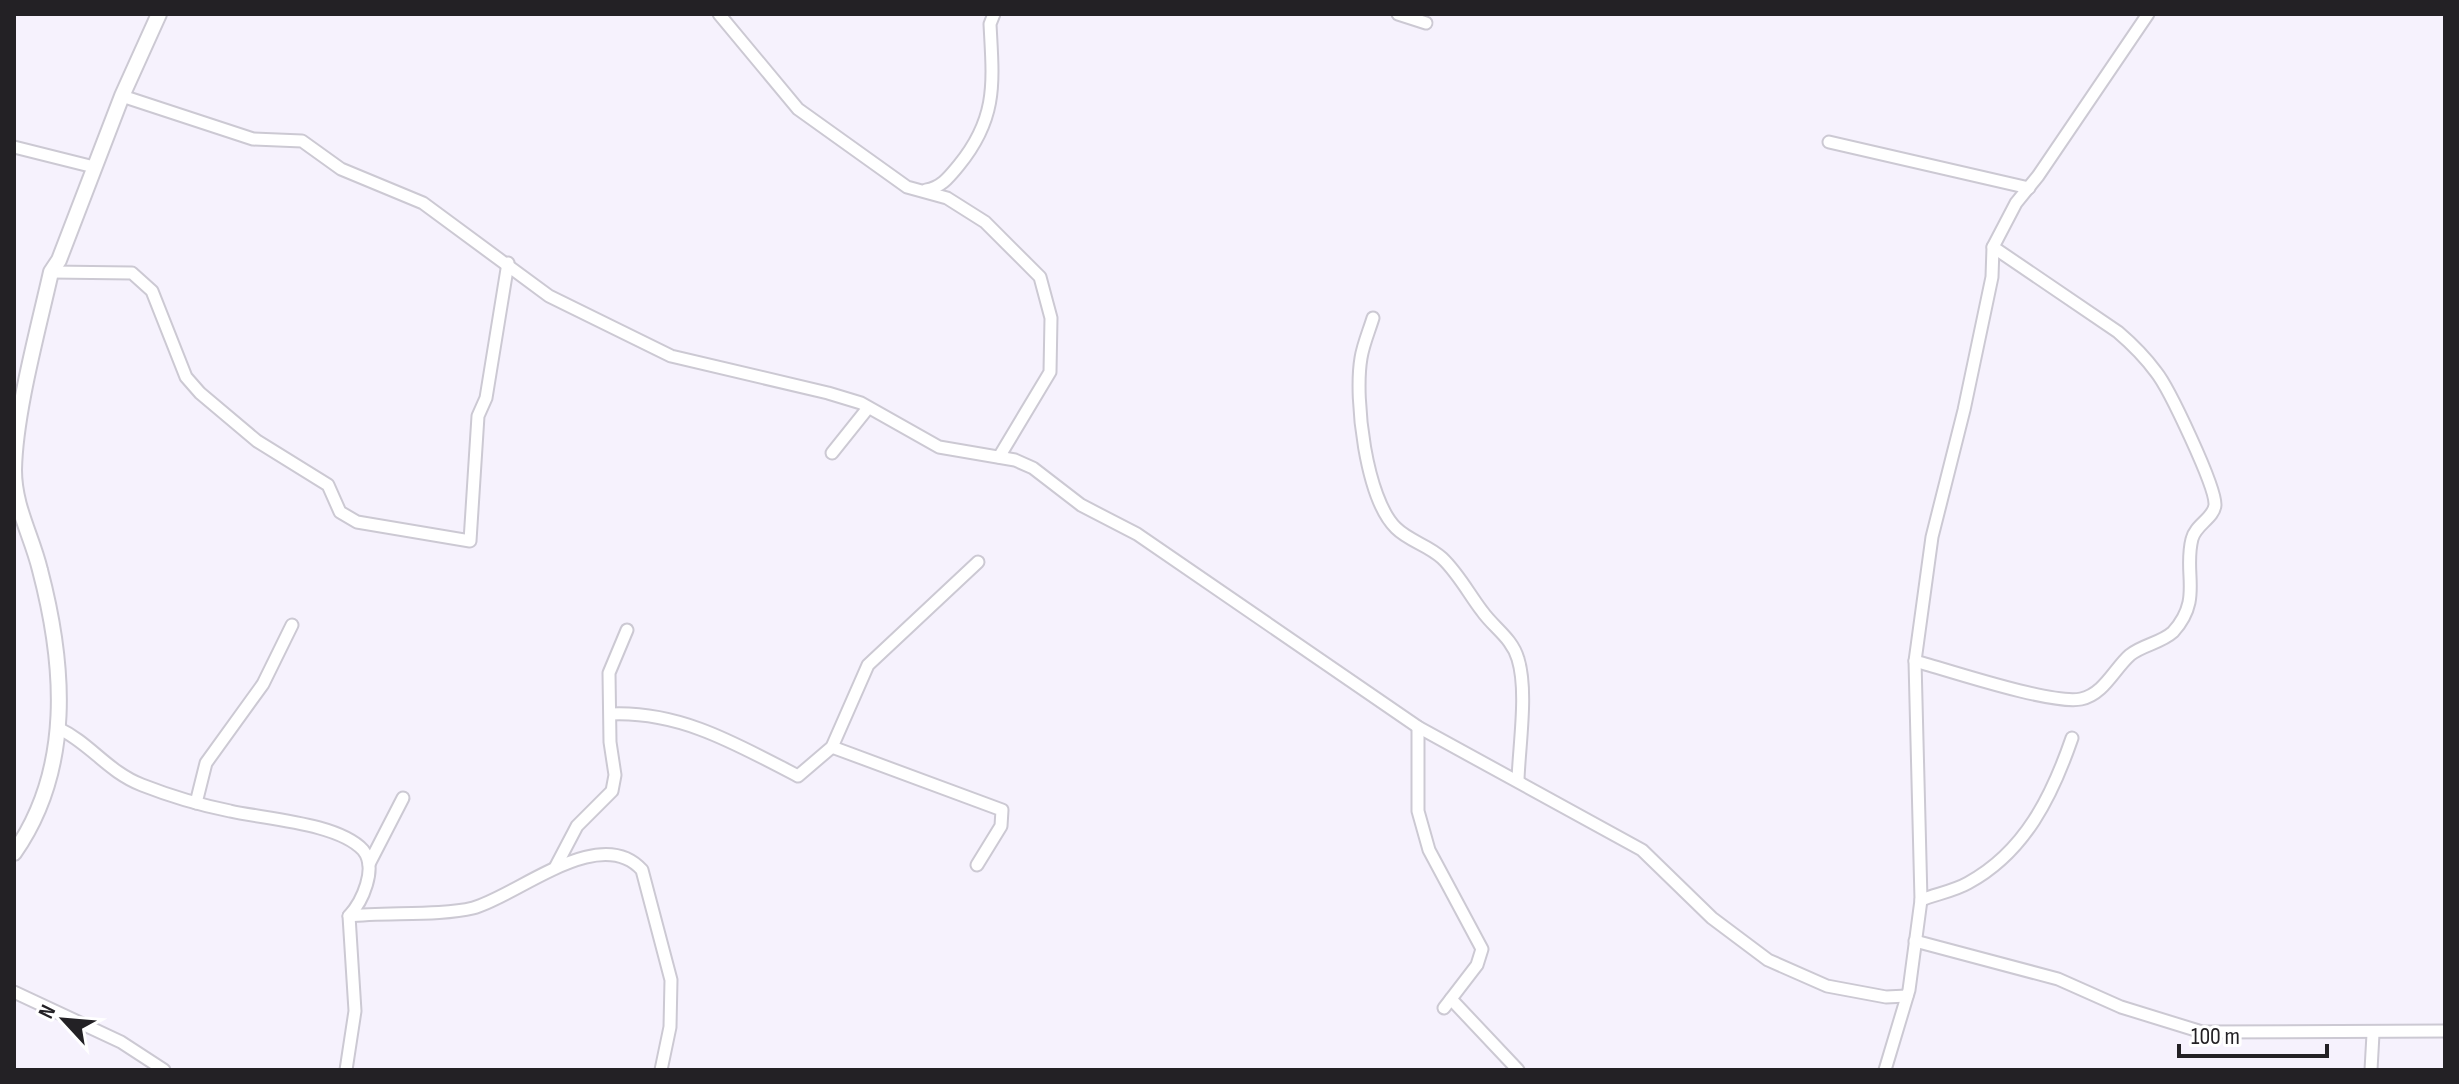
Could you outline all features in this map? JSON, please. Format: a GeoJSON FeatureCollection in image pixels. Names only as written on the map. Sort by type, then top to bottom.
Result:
{"type":"FeatureCollection","features":[{"type":"Feature","properties":{"kind":"street"},"geometry":{"type":"LineString","coordinates":[[14,853],[32,826],[46,788],[58,728],[60,672],[40,568],[16,500],[17,420],[51,272],[59,260],[122,96],[159,14]]}},
{"type":"Feature","properties":{"kind":"street"},"geometry":{"type":"LineString","coordinates":[[719,14],[798,109],[894,178],[921,191],[947,198]]}},
{"type":"Feature","properties":{"kind":"street"},"geometry":{"type":"LineString","coordinates":[[921,191],[936,188],[969,153],[987,121],[992,97],[990,24],[994,14]]}},
{"type":"Feature","properties":{"kind":"street"},"geometry":{"type":"LineString","coordinates":[[1398,14],[1426,23]]}},
{"type":"Feature","properties":{"kind":"street"},"geometry":{"type":"LineString","coordinates":[[1885,1070],[1907,996],[1921,900],[1915,661],[1932,537],[1992,277],[1993,247],[2016,203],[2143,17]]}},
{"type":"Feature","properties":{"kind":"street"},"geometry":{"type":"LineString","coordinates":[[122,96],[253,139],[302,141],[341,169],[423,203],[549,296],[671,356],[828,393],[868,408],[939,447],[999,457],[1033,468],[1081,505],[1137,534],[1418,727],[1642,850],[1712,918],[1768,960],[1827,986],[1886,997],[1907,996]]}},
{"type":"Feature","properties":{"kind":"street"},"geometry":{"type":"LineString","coordinates":[[1829,142],[2029,188]]}},
{"type":"Feature","properties":{"kind":"street"},"geometry":{"type":"LineString","coordinates":[[14,147],[94,167]]}},
{"type":"Feature","properties":{"kind":"street"},"geometry":{"type":"LineString","coordinates":[[936,188],[985,222],[1026,259],[1040,277],[1051,318],[1050,372],[999,457]]}},
{"type":"Feature","properties":{"kind":"street"},"geometry":{"type":"LineString","coordinates":[[1915,661],[2054,696],[2078,700],[2093,695],[2131,655],[2172,632],[2181,618],[2192,598],[2192,538],[2213,513],[2215,503],[2197,455],[2158,374],[2137,349],[2118,332],[1993,247]]}},
{"type":"Feature","properties":{"kind":"street"},"geometry":{"type":"LineString","coordinates":[[51,272],[132,273],[142,279],[152,291],[186,377],[200,393],[257,441],[328,485],[340,512],[357,522],[470,541],[478,416],[486,398],[508,263]]}},
{"type":"Feature","properties":{"kind":"street"},"geometry":{"type":"LineString","coordinates":[[1373,318],[1361,358],[1359,379],[1362,432],[1373,479],[1384,511],[1394,527],[1442,558],[1484,614],[1512,643],[1519,661],[1521,692],[1518,780]]}},
{"type":"Feature","properties":{"kind":"street"},"geometry":{"type":"LineString","coordinates":[[832,453],[868,408]]}},
{"type":"Feature","properties":{"kind":"street"},"geometry":{"type":"LineString","coordinates":[[611,714],[633,713],[712,731],[798,776],[832,747],[868,665],[978,562]]}},
{"type":"Feature","properties":{"kind":"street"},"geometry":{"type":"LineString","coordinates":[[196,803],[206,763],[263,684],[292,625]]}},
{"type":"Feature","properties":{"kind":"street"},"geometry":{"type":"LineString","coordinates":[[556,866],[577,826],[612,791],[615,775],[610,742],[609,673],[627,630]]}},
{"type":"Feature","properties":{"kind":"street"},"geometry":{"type":"LineString","coordinates":[[1418,727],[1418,811],[1429,850],[1480,939],[1482,949],[1477,965],[1447,1003],[1518,1070]]}},
{"type":"Feature","properties":{"kind":"street"},"geometry":{"type":"LineString","coordinates":[[58,728],[79,738],[106,766],[124,778],[196,803],[307,825],[342,837],[366,853],[369,864]]}},
{"type":"Feature","properties":{"kind":"street"},"geometry":{"type":"LineString","coordinates":[[1921,900],[1968,883],[2022,839],[2057,782],[2072,738]]}},
{"type":"Feature","properties":{"kind":"street"},"geometry":{"type":"LineString","coordinates":[[832,747],[1002,810],[1001,826],[977,865]]}},
{"type":"Feature","properties":{"kind":"street"},"geometry":{"type":"LineString","coordinates":[[346,1070],[355,1011],[349,916],[359,905],[369,864],[403,798]]}},
{"type":"Feature","properties":{"kind":"street"},"geometry":{"type":"LineString","coordinates":[[349,916],[475,907],[518,885],[535,880],[556,866],[598,856],[632,859],[642,870],[671,980],[670,1027],[661,1070]]}},
{"type":"Feature","properties":{"kind":"street"},"geometry":{"type":"LineString","coordinates":[[1915,941],[2058,979],[2121,1007],[2202,1032],[2373,1034],[2445,1031]]}},
{"type":"Feature","properties":{"kind":"street"},"geometry":{"type":"LineString","coordinates":[[14,992],[76,1018],[159,1069]]}},
{"type":"Feature","properties":{"kind":"street"},"geometry":{"type":"LineString","coordinates":[[2371,1070],[2373,1034]]}}]}
